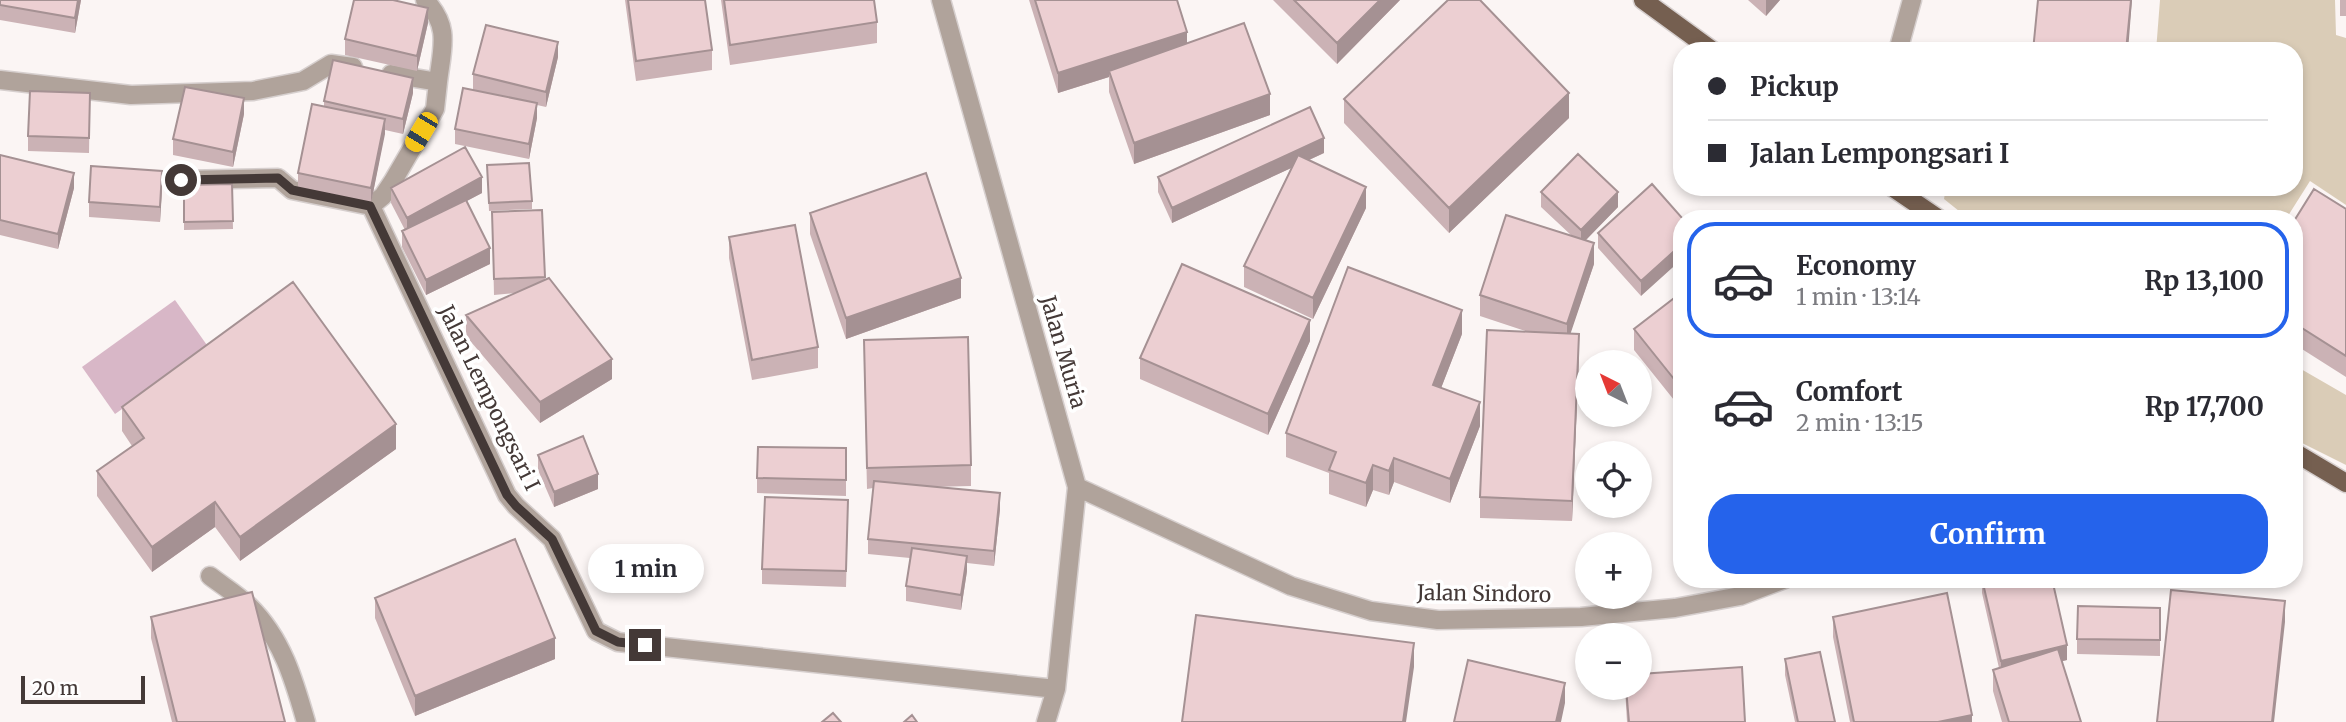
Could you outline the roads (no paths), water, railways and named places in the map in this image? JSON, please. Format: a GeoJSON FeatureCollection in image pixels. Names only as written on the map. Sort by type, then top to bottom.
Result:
{"type":"FeatureCollection","features":[{"type":"Feature","properties":{"kind":"main road"},"geometry":{"type":"LineString","coordinates":[[1643,0],[1701,42]]}},
{"type":"Feature","properties":{"kind":"main road"},"geometry":{"type":"LineString","coordinates":[[1905,196],[1926,210]]}},
{"type":"Feature","properties":{"kind":"main road"},"geometry":{"type":"LineString","coordinates":[[2303,457],[2346,483]]}},
{"type":"Feature","properties":{"kind":"street"},"geometry":{"type":"LineString","coordinates":[[181,180],[278,178],[292,190],[370,206],[383,196],[435,109],[444,32],[437,12],[425,0]]}},
{"type":"Feature","properties":{"kind":"street","name":"Jalan Muria"},"geometry":{"type":"LineString","coordinates":[[941,0],[1077,487],[1056,689],[1046,722]]}},
{"type":"Feature","properties":{"kind":"street"},"geometry":{"type":"LineString","coordinates":[[1900,42],[1912,0]]}},
{"type":"Feature","properties":{"kind":"street"},"geometry":{"type":"LineString","coordinates":[[0,80],[131,95],[253,91],[303,81],[331,64],[438,82]]}},
{"type":"Feature","properties":{"kind":"street","name":"Jalan Lempongsari I"},"geometry":{"type":"LineString","coordinates":[[370,206],[507,495],[552,539],[596,631],[618,642],[1056,689]]}},
{"type":"Feature","properties":{"kind":"street","name":"Jalan Sindoro"},"geometry":{"type":"LineString","coordinates":[[1077,487],[1291,586],[1371,611],[1438,620],[1581,617],[1675,608],[1740,596],[1761,588]]}},
{"type":"Feature","properties":{"kind":"street"},"geometry":{"type":"LineString","coordinates":[[210,576],[248,604],[268,627],[290,669],[306,722]]}}]}
